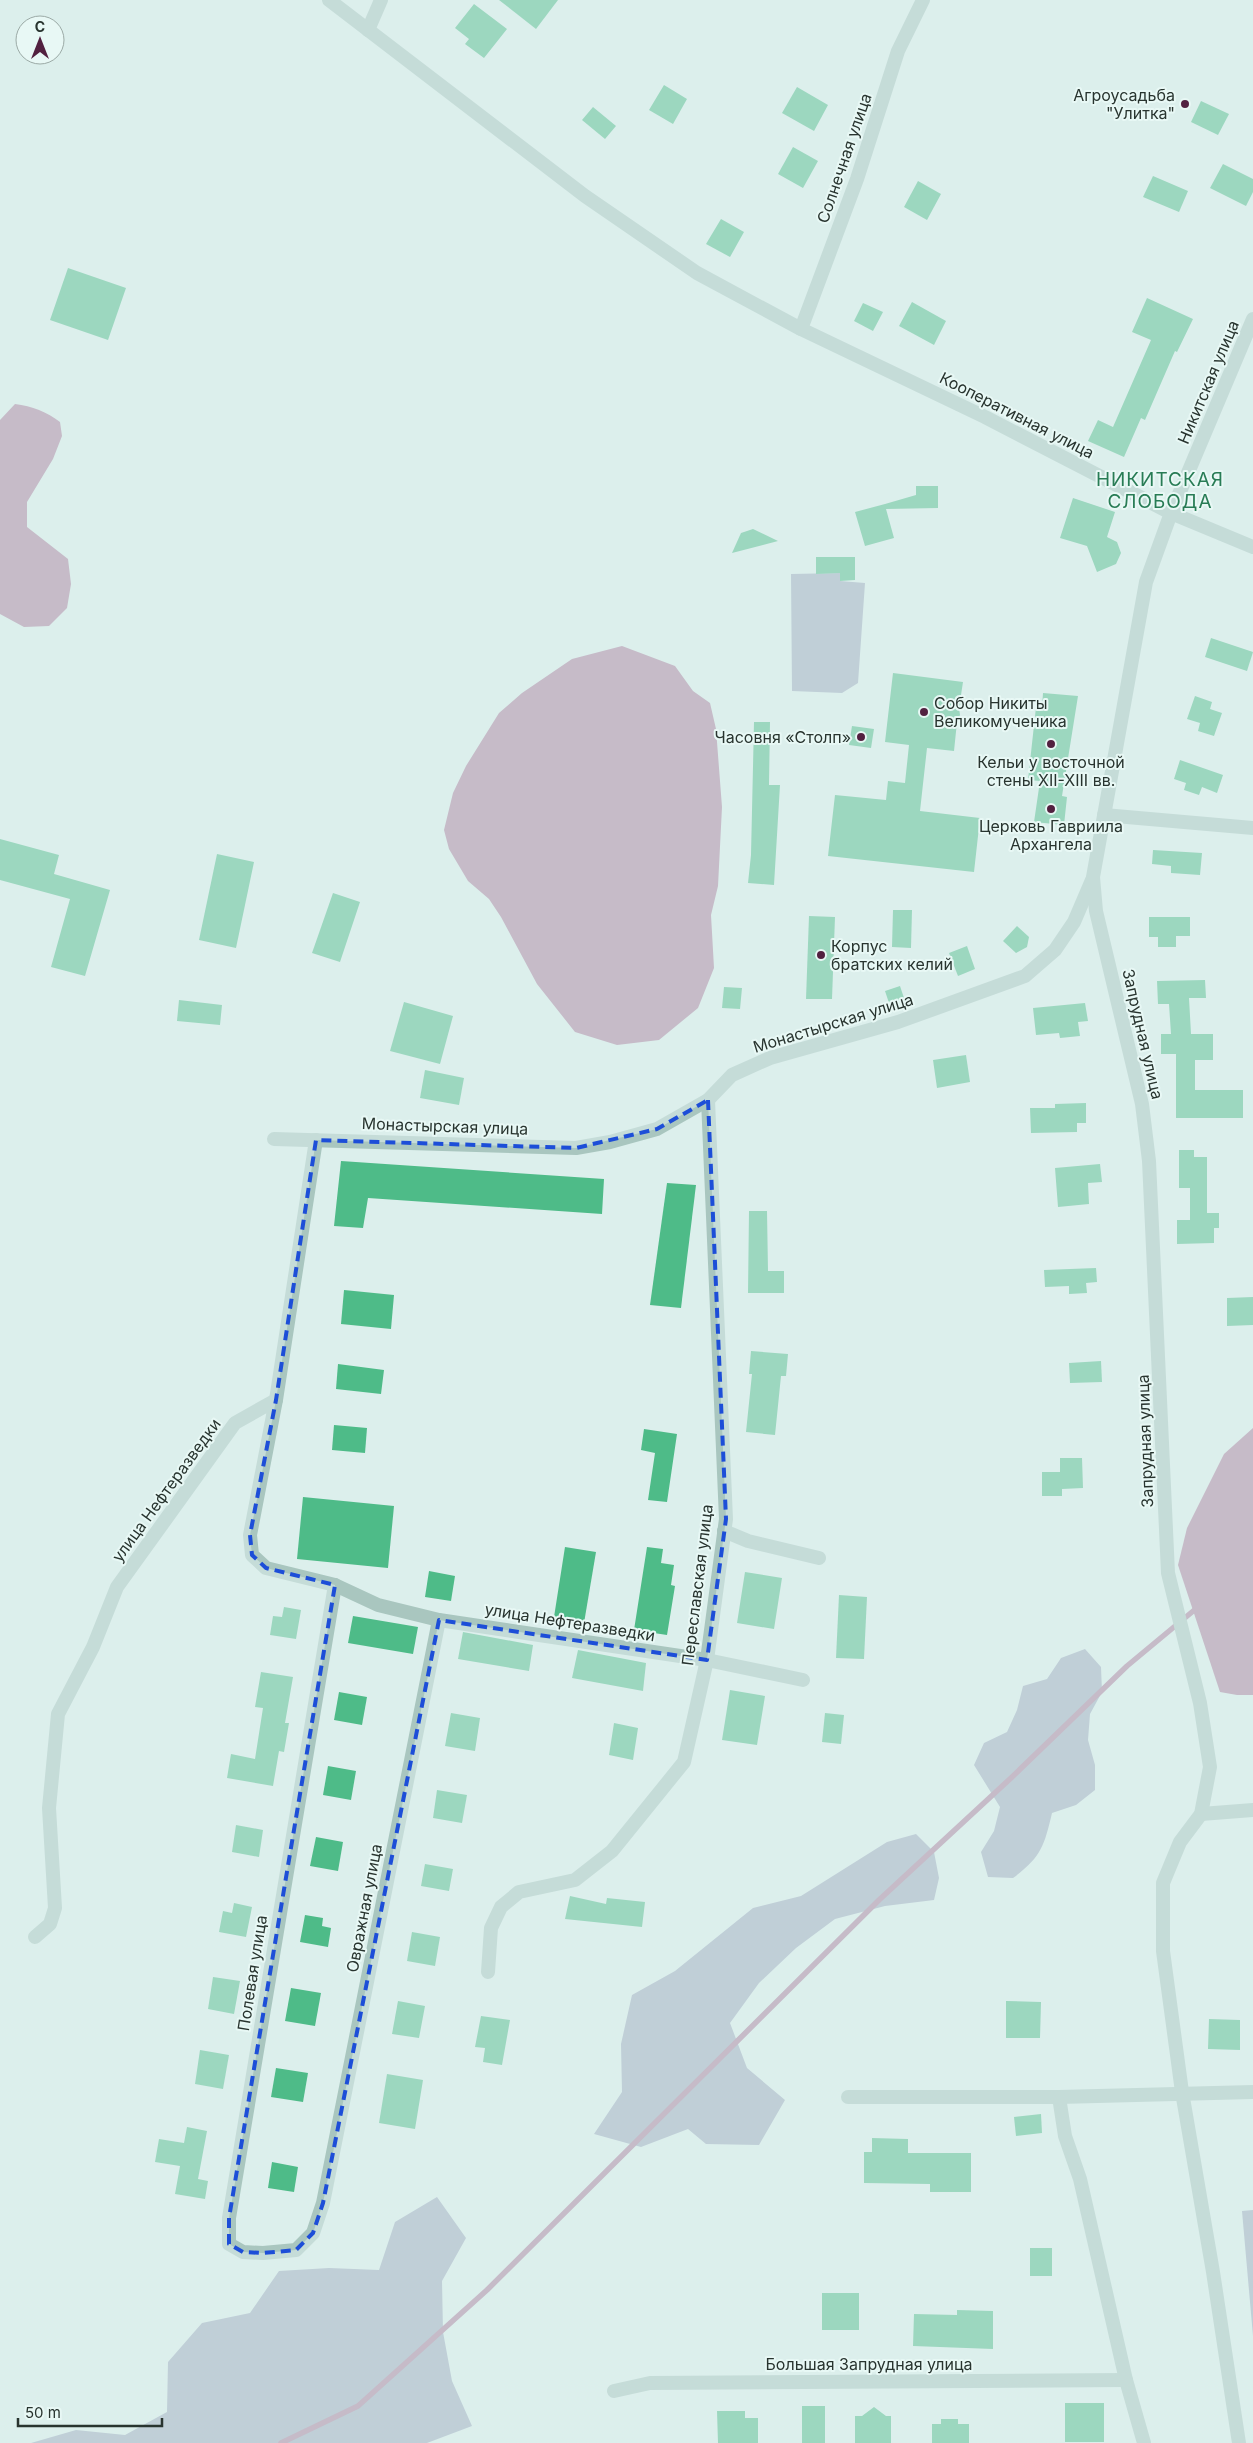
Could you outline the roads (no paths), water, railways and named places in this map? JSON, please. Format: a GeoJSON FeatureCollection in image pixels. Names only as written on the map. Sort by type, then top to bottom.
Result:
{"type":"FeatureCollection","features":[{"type":"Feature","properties":{"kind":"street","name":"Кооперативная улица"},"geometry":{"type":"LineString","coordinates":[[329,0],[585,196],[665,253],[732,293],[801,329],[986,416],[1172,513],[1253,547]]}},
{"type":"Feature","properties":{"kind":"street"},"geometry":{"type":"LineString","coordinates":[[368,30],[381,0]]}},
{"type":"Feature","properties":{"kind":"street","name":"Солнечная улица"},"geometry":{"type":"LineString","coordinates":[[801,329],[857,179],[898,51],[923,0]]}},
{"type":"Feature","properties":{"kind":"street","name":"Никитская улица"},"geometry":{"type":"LineString","coordinates":[[1172,513],[1253,319]]}},
{"type":"Feature","properties":{"kind":"street","name":"Запрудная улица"},"geometry":{"type":"LineString","coordinates":[[1172,513],[1146,582],[1093,876],[1096,911],[1142,1104],[1149,1161],[1168,1573],[1202,1710],[1210,1767],[1201,1814]]}},
{"type":"Feature","properties":{"kind":"street"},"geometry":{"type":"LineString","coordinates":[[1104,815],[1253,828]]}},
{"type":"Feature","properties":{"kind":"street","name":"Монастырская улица"},"geometry":{"type":"LineString","coordinates":[[274,1139],[576,1148],[610,1142],[656,1129],[708,1100],[732,1075],[770,1058],[898,1022],[1025,976],[1055,950],[1060,943],[1074,922],[1093,876]]}},
{"type":"Feature","properties":{"kind":"street","name":"Переславская улица"},"geometry":{"type":"LineString","coordinates":[[488,1972],[491,1928],[501,1907],[519,1892],[575,1880],[605,1857],[652,1804],[684,1762],[707,1660],[726,1520],[708,1100]]}},
{"type":"Feature","properties":{"kind":"street"},"geometry":{"type":"LineString","coordinates":[[276,1400],[316,1140]]}},
{"type":"Feature","properties":{"kind":"street","name":"улица Нефтеразведки"},"geometry":{"type":"LineString","coordinates":[[276,1400],[250,1535],[252,1555],[266,1568],[335,1585],[378,1605],[439,1620],[707,1660],[803,1680]]}},
{"type":"Feature","properties":{"kind":"street","name":"улица Нефтеразведки"},"geometry":{"type":"LineString","coordinates":[[35,1937],[50,1924],[55,1908],[49,1808],[58,1714],[93,1648],[117,1588],[235,1423],[276,1400]]}},
{"type":"Feature","properties":{"kind":"street"},"geometry":{"type":"LineString","coordinates":[[724,1531],[748,1541],[819,1558]]}},
{"type":"Feature","properties":{"kind":"street","name":"Полевая улица"},"geometry":{"type":"LineString","coordinates":[[323,2203],[313,2233],[296,2250],[263,2253],[243,2252],[229,2244],[229,2218],[335,1585]]}},
{"type":"Feature","properties":{"kind":"street","name":"Овражная улица"},"geometry":{"type":"LineString","coordinates":[[323,2203],[439,1620]]}},
{"type":"Feature","properties":{"kind":"street"},"geometry":{"type":"LineString","coordinates":[[1239,2443],[1213,2272],[1182,2092],[1163,1951],[1163,1883],[1180,1842],[1201,1814],[1253,1810]]}},
{"type":"Feature","properties":{"kind":"street"},"geometry":{"type":"LineString","coordinates":[[848,2097],[1059,2097],[1182,2092],[1253,2092]]}},
{"type":"Feature","properties":{"kind":"street"},"geometry":{"type":"LineString","coordinates":[[1059,2097],[1065,2136],[1080,2179],[1126,2380],[1144,2443]]}},
{"type":"Feature","properties":{"kind":"street","name":"Большая Запрудная улица"},"geometry":{"type":"LineString","coordinates":[[614,2391],[650,2383],[1126,2380]]}},
{"type":"Feature","properties":{"kind":"waterway"},"geometry":{"type":"LineString","coordinates":[[281,2443],[358,2406],[487,2290],[879,1900],[1011,1778],[1127,1666],[1198,1607]]}},
{"type":"Feature","properties":{"kind":"place","name":"Агроусадьба \"Улитка\""},"geometry":{"type":"Point","coordinates":[1185,104]}},
{"type":"Feature","properties":{"kind":"place","name":"Собор Никиты Великомученика"},"geometry":{"type":"Point","coordinates":[924,712]}},
{"type":"Feature","properties":{"kind":"place","name":"Часовня «Столп»"},"geometry":{"type":"Point","coordinates":[861,737]}},
{"type":"Feature","properties":{"kind":"place","name":"Кельи у восточной стены XII-XIII вв."},"geometry":{"type":"Point","coordinates":[1051,744]}},
{"type":"Feature","properties":{"kind":"place","name":"Церковь Гавриила Архангела"},"geometry":{"type":"Point","coordinates":[1051,809]}},
{"type":"Feature","properties":{"kind":"place","name":"Корпус братских келий"},"geometry":{"type":"Point","coordinates":[821,955]}},
{"type":"Feature","properties":{"kind":"district","name":"НИКИТСКАЯ СЛОБОДА"},"geometry":{"type":"Point","coordinates":[1160,490]}}]}
